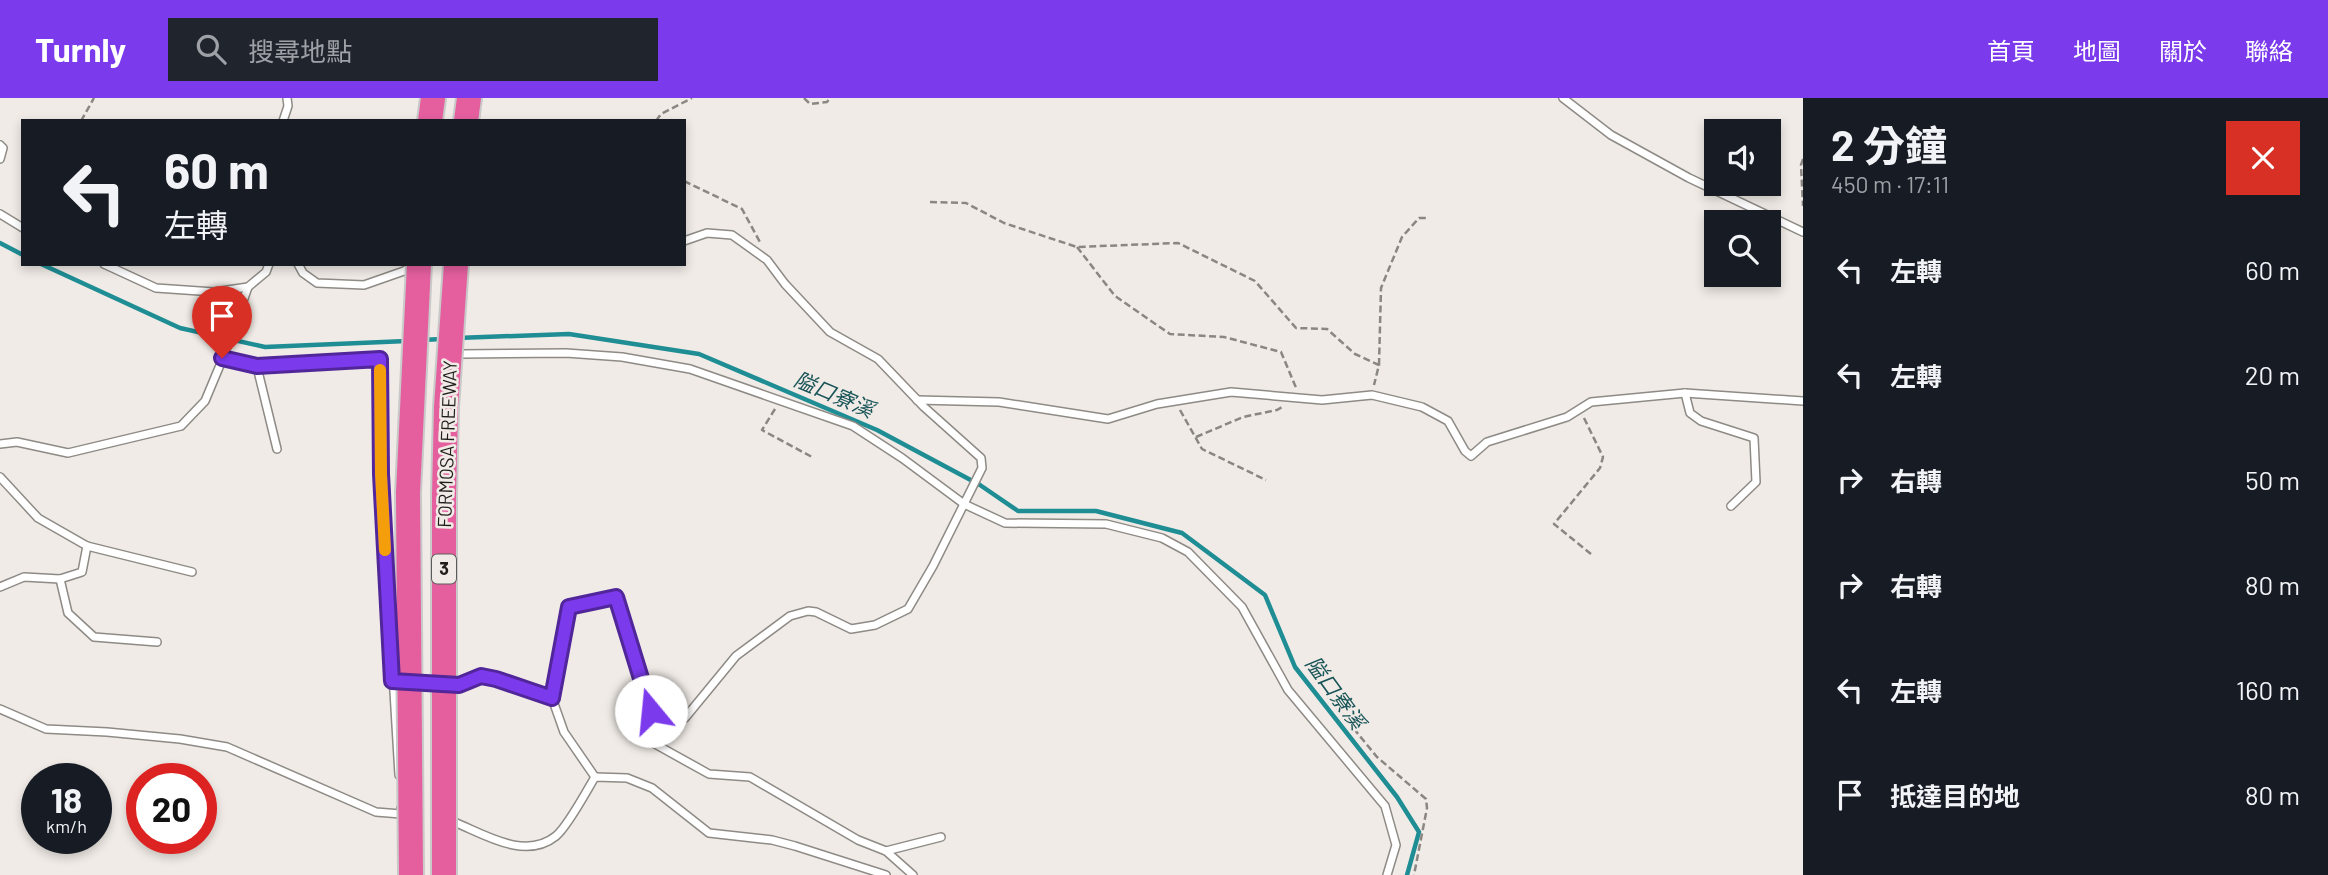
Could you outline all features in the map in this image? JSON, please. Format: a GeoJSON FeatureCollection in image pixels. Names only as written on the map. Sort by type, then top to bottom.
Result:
{"type":"FeatureCollection","features":[{"type":"Feature","properties":{"kind":"highway"},"geometry":{"type":"LineString","coordinates":[[430,119],[433,98]]}},
{"type":"Feature","properties":{"kind":"highway"},"geometry":{"type":"LineString","coordinates":[[466,119],[469,98]]}},
{"type":"Feature","properties":{"kind":"highway","name":"FORMOSA FREEWAY"},"geometry":{"type":"LineString","coordinates":[[411,875],[408,493],[417,266]]}},
{"type":"Feature","properties":{"kind":"highway","name":"FORMOSA FREEWAY"},"geometry":{"type":"LineString","coordinates":[[444,875],[444,482],[446,407],[456,266]]}},
{"type":"Feature","properties":{"kind":"lane"},"geometry":{"type":"LineString","coordinates":[[284,119],[288,106],[287,98]]}},
{"type":"Feature","properties":{"kind":"lane"},"geometry":{"type":"LineString","coordinates":[[1563,98],[1611,135],[1689,178],[1803,232]]}},
{"type":"Feature","properties":{"kind":"lane"},"geometry":{"type":"LineString","coordinates":[[0,145],[3,148],[0,159]]}},
{"type":"Feature","properties":{"kind":"lane"},"geometry":{"type":"LineString","coordinates":[[0,214],[21,227]]}},
{"type":"Feature","properties":{"kind":"lane"},"geometry":{"type":"LineString","coordinates":[[651,711],[662,710],[685,718],[736,656],[790,616],[808,611],[816,612],[851,629],[875,625],[908,609],[933,566],[982,468],[981,458],[917,400],[878,359],[830,332],[785,284],[767,260],[733,235],[708,233],[686,240]]}},
{"type":"Feature","properties":{"kind":"lane"},"geometry":{"type":"LineString","coordinates":[[108,266],[156,288],[214,292],[248,287]]}},
{"type":"Feature","properties":{"kind":"lane"},"geometry":{"type":"LineString","coordinates":[[0,444],[17,442],[68,453],[181,426],[205,401],[248,287],[266,272],[268,266]]}},
{"type":"Feature","properties":{"kind":"lane"},"geometry":{"type":"LineString","coordinates":[[299,266],[303,273],[317,283],[364,285],[413,266]]}},
{"type":"Feature","properties":{"kind":"lane"},"geometry":{"type":"LineString","coordinates":[[461,354],[566,353],[622,357],[690,369],[853,426],[964,504],[1005,523],[1106,524],[1162,538],[1188,552],[1242,607],[1288,690],[1385,806],[1396,845],[1387,875]]}},
{"type":"Feature","properties":{"kind":"lane"},"geometry":{"type":"LineString","coordinates":[[222,358],[257,366],[380,359],[381,474],[399,787]]}},
{"type":"Feature","properties":{"kind":"lane"},"geometry":{"type":"LineString","coordinates":[[257,366],[277,449]]}},
{"type":"Feature","properties":{"kind":"lane"},"geometry":{"type":"LineString","coordinates":[[917,400],[999,402],[1108,419],[1157,404],[1231,392],[1322,400],[1372,395],[1422,407],[1448,421],[1465,451],[1471,456],[1487,442],[1567,417],[1591,402],[1685,393],[1803,401]]}},
{"type":"Feature","properties":{"kind":"lane"},"geometry":{"type":"LineString","coordinates":[[1685,393],[1690,413],[1701,421],[1754,438],[1756,482],[1731,506]]}},
{"type":"Feature","properties":{"kind":"lane"},"geometry":{"type":"LineString","coordinates":[[0,477],[38,518],[87,546],[192,572]]}},
{"type":"Feature","properties":{"kind":"lane"},"geometry":{"type":"LineString","coordinates":[[0,587],[24,577],[60,579],[82,572],[87,546]]}},
{"type":"Feature","properties":{"kind":"lane"},"geometry":{"type":"LineString","coordinates":[[60,579],[68,613],[94,637],[157,642]]}},
{"type":"Feature","properties":{"kind":"lane"},"geometry":{"type":"LineString","coordinates":[[595,777],[564,732],[552,698],[569,607],[616,597],[651,711],[648,723],[655,744],[709,774],[750,777],[858,840],[886,851],[913,875]]}},
{"type":"Feature","properties":{"kind":"lane"},"geometry":{"type":"LineString","coordinates":[[392,681],[459,685],[481,676],[552,698]]}},
{"type":"Feature","properties":{"kind":"lane"},"geometry":{"type":"LineString","coordinates":[[0,709],[46,729],[167,737],[227,747],[376,812],[401,814],[400,801]]}},
{"type":"Feature","properties":{"kind":"lane"},"geometry":{"type":"LineString","coordinates":[[454,822],[514,846],[538,845],[557,835],[595,777]]}},
{"type":"Feature","properties":{"kind":"lane"},"geometry":{"type":"LineString","coordinates":[[595,777],[627,778],[652,788],[709,833],[772,840],[886,875]]}},
{"type":"Feature","properties":{"kind":"lane"},"geometry":{"type":"LineString","coordinates":[[886,851],[941,837]]}},
{"type":"Feature","properties":{"kind":"path"},"geometry":{"type":"LineString","coordinates":[[81,119],[94,98]]}},
{"type":"Feature","properties":{"kind":"path"},"geometry":{"type":"LineString","coordinates":[[657,119],[661,114],[692,98]]}},
{"type":"Feature","properties":{"kind":"path"},"geometry":{"type":"LineString","coordinates":[[804,98],[810,104],[827,102],[830,98]]}},
{"type":"Feature","properties":{"kind":"path"},"geometry":{"type":"LineString","coordinates":[[1803,159],[1803,206]]}},
{"type":"Feature","properties":{"kind":"path"},"geometry":{"type":"LineString","coordinates":[[686,182],[742,209],[767,260]]}},
{"type":"Feature","properties":{"kind":"path"},"geometry":{"type":"LineString","coordinates":[[930,202],[966,203],[1004,223],[1077,247],[1178,243],[1255,281],[1296,328],[1327,329],[1354,354],[1379,365]]}},
{"type":"Feature","properties":{"kind":"path"},"geometry":{"type":"LineString","coordinates":[[1372,395],[1379,365],[1381,288],[1402,237],[1419,218],[1429,218]]}},
{"type":"Feature","properties":{"kind":"path"},"geometry":{"type":"LineString","coordinates":[[1077,247],[1115,296],[1170,334],[1224,337],[1281,352],[1297,387],[1295,398],[1277,410],[1242,417],[1196,437]]}},
{"type":"Feature","properties":{"kind":"path"},"geometry":{"type":"LineString","coordinates":[[780,400],[762,430],[812,457]]}},
{"type":"Feature","properties":{"kind":"path"},"geometry":{"type":"LineString","coordinates":[[1175,401],[1202,449],[1266,480]]}},
{"type":"Feature","properties":{"kind":"path"},"geometry":{"type":"LineString","coordinates":[[1580,409],[1603,457],[1600,468],[1554,524],[1591,554]]}},
{"type":"Feature","properties":{"kind":"path"},"geometry":{"type":"LineString","coordinates":[[1327,696],[1377,757],[1426,799],[1427,808],[1414,875]]}},
{"type":"Feature","properties":{"kind":"waterway","name":"隘口寮溪"},"geometry":{"type":"LineString","coordinates":[[0,243],[21,254]]}},
{"type":"Feature","properties":{"kind":"waterway","name":"隘口寮溪"},"geometry":{"type":"LineString","coordinates":[[45,266],[180,328],[265,347],[407,341]]}},
{"type":"Feature","properties":{"kind":"waterway","name":"隘口寮溪"},"geometry":{"type":"LineString","coordinates":[[457,338],[569,334],[699,354],[877,430],[980,485],[1018,511],[1096,511],[1182,533],[1265,595],[1295,667],[1397,797],[1419,832],[1407,875]]}},
{"type":"Feature","properties":{"kind":"waterway","name":"隘口寮溪"},"geometry":{"type":"LineString","coordinates":[[422,340],[442,339]]}},
{"type":"Feature","properties":{"kind":"slow traffic"},"geometry":{"type":"LineString","coordinates":[[380,370],[385,550]]}},
{"type":"Feature","properties":{"kind":"route"},"geometry":{"type":"LineString","coordinates":[[222,358],[257,366],[380,359],[381,474],[392,681],[459,685],[481,676],[552,698],[569,607],[616,597],[651,711]]}}]}
